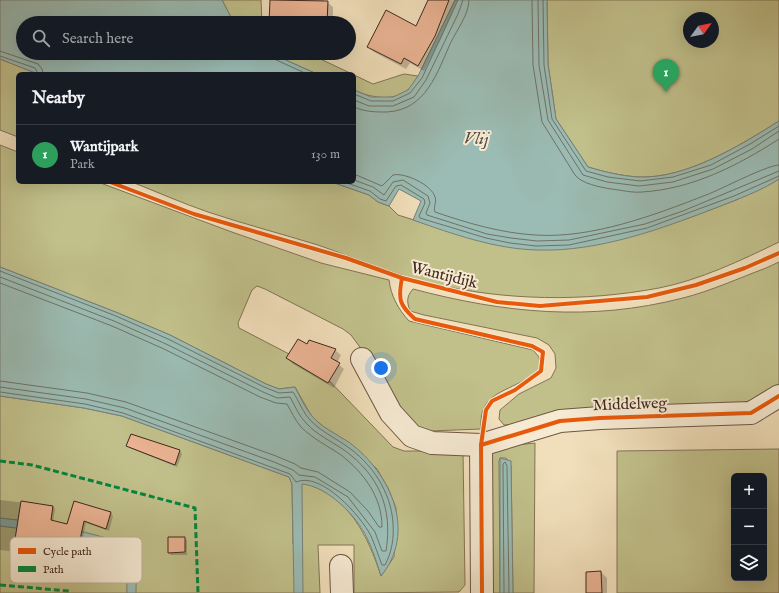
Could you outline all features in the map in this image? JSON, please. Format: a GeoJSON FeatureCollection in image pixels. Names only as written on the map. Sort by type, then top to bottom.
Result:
{"type":"FeatureCollection","features":[{"type":"Feature","properties":{"kind":"street","name":"Middelweg"},"geometry":{"type":"LineString","coordinates":[[362,359],[390,413],[412,436],[432,443],[481,444],[560,421],[600,418],[751,413],[779,396]]}},
{"type":"Feature","properties":{"kind":"street"},"geometry":{"type":"LineString","coordinates":[[481,444],[482,593]]}},
{"type":"Feature","properties":{"kind":"street"},"geometry":{"type":"LineString","coordinates":[[341,566],[342,593]]}},
{"type":"Feature","properties":{"kind":"shaded area"},"geometry":{"type":"Polygon","coordinates":[[[222,0],[261,0],[262,16],[230,16],[222,0]]]}},
{"type":"Feature","properties":{"kind":"shaded area"},"geometry":{"type":"Polygon","coordinates":[[[547,0],[779,0],[779,121],[730,150],[694,166],[657,176],[639,177],[613,174],[588,167],[556,119],[548,64],[547,0]]]}},
{"type":"Feature","properties":{"kind":"shaded area"},"geometry":{"type":"Polygon","coordinates":[[[0,59],[33,72],[16,72],[16,136],[0,130],[0,59]]]}},
{"type":"Feature","properties":{"kind":"shaded area"},"geometry":{"type":"Polygon","coordinates":[[[286,60],[323,60],[348,72],[313,72],[286,60]]]}},
{"type":"Feature","properties":{"kind":"shaded area"},"geometry":{"type":"Polygon","coordinates":[[[404,74],[418,76],[409,89],[403,93],[396,96],[382,97],[367,95],[356,91],[356,76],[373,84],[404,74]]]}},
{"type":"Feature","properties":{"kind":"shaded area"},"geometry":{"type":"Polygon","coordinates":[[[0,145],[16,151],[16,184],[103,184],[229,231],[321,263],[389,280],[391,291],[396,302],[409,321],[533,350],[539,357],[541,368],[524,380],[498,394],[487,403],[481,418],[481,429],[430,431],[412,427],[365,354],[351,335],[343,329],[257,286],[252,290],[238,323],[239,328],[318,369],[393,447],[404,451],[463,451],[465,585],[459,592],[354,593],[354,545],[318,545],[320,593],[0,593],[0,396],[84,408],[122,416],[289,477],[292,484],[293,544],[301,485],[303,483],[319,489],[344,507],[354,519],[370,546],[381,576],[394,557],[396,508],[388,488],[377,469],[349,443],[325,428],[312,417],[295,387],[279,389],[266,384],[170,335],[0,267],[0,145]]]}},
{"type":"Feature","properties":{"kind":"shaded area"},"geometry":{"type":"Polygon","coordinates":[[[779,179],[779,242],[705,275],[659,288],[602,296],[544,298],[487,293],[430,283],[318,245],[208,212],[137,184],[338,184],[369,195],[378,202],[389,206],[398,215],[485,242],[686,219],[736,200],[779,179]]]}},
{"type":"Feature","properties":{"kind":"shaded area"},"geometry":{"type":"Polygon","coordinates":[[[779,262],[779,388],[760,398],[738,404],[504,425],[499,419],[500,410],[519,394],[551,378],[556,368],[555,354],[549,345],[537,338],[410,311],[408,302],[408,297],[413,289],[480,304],[514,309],[547,312],[614,310],[683,298],[704,292],[779,262]]]}},
{"type":"Feature","properties":{"kind":"shaded area"},"geometry":{"type":"Polygon","coordinates":[[[535,443],[534,593],[513,593],[511,466],[506,458],[500,458],[500,593],[490,593],[492,450],[499,447],[535,443]]]}},
{"type":"Feature","properties":{"kind":"shaded area"},"geometry":{"type":"Polygon","coordinates":[[[779,449],[779,593],[617,593],[617,451],[779,449]]]}},
{"type":"Feature","properties":{"kind":"water"},"geometry":{"type":"Polygon","coordinates":[[[0,0],[222,0],[230,16],[16,16],[16,60],[286,60],[313,72],[33,72],[0,59],[0,0]]]}},
{"type":"Feature","properties":{"kind":"water","name":"Vlij"},"geometry":{"type":"Polygon","coordinates":[[[455,0],[547,0],[548,64],[556,119],[588,167],[613,174],[639,177],[657,176],[675,172],[712,159],[748,140],[779,121],[779,179],[757,191],[718,207],[652,231],[606,243],[560,250],[537,250],[506,247],[474,240],[413,220],[421,201],[399,189],[389,206],[378,202],[369,195],[338,184],[356,184],[356,91],[371,97],[393,97],[408,90],[418,76],[455,0]]]}},
{"type":"Feature","properties":{"kind":"water"},"geometry":{"type":"Polygon","coordinates":[[[0,267],[170,335],[266,384],[279,389],[295,387],[312,416],[325,427],[350,443],[365,456],[387,487],[394,505],[398,523],[397,541],[392,559],[381,576],[367,538],[349,512],[331,496],[321,490],[302,484],[303,593],[294,593],[292,484],[289,477],[122,416],[84,408],[0,396],[0,267]]]}},
{"type":"Feature","properties":{"kind":"water"},"geometry":{"type":"Polygon","coordinates":[[[500,458],[511,461],[513,593],[500,593],[500,458]]]}},
{"type":"Feature","properties":{"kind":"water"},"geometry":{"type":"Polygon","coordinates":[[[0,518],[53,524],[103,537],[76,537],[0,526],[0,518]]]}},
{"type":"Feature","properties":{"kind":"water"},"geometry":{"type":"Polygon","coordinates":[[[127,583],[136,583],[136,593],[127,593],[127,583]]]}},
{"type":"Feature","properties":{"kind":"building"},"geometry":{"type":"Polygon","coordinates":[[[270,0],[328,1],[327,16],[269,16],[270,0]]]}},
{"type":"Feature","properties":{"kind":"building"},"geometry":{"type":"Polygon","coordinates":[[[428,0],[449,0],[435,36],[418,66],[404,58],[401,64],[367,47],[386,10],[416,26],[428,0]]]}},
{"type":"Feature","properties":{"kind":"building"},"geometry":{"type":"Polygon","coordinates":[[[298,339],[307,344],[309,340],[336,349],[331,358],[340,363],[328,383],[286,358],[298,339]]]}},
{"type":"Feature","properties":{"kind":"building"},"geometry":{"type":"Polygon","coordinates":[[[131,434],[180,450],[175,465],[126,446],[131,434]]]}},
{"type":"Feature","properties":{"kind":"building"},"geometry":{"type":"Polygon","coordinates":[[[21,501],[53,506],[51,520],[67,524],[74,501],[111,512],[106,529],[84,521],[81,537],[15,537],[21,501]]]}},
{"type":"Feature","properties":{"kind":"building"},"geometry":{"type":"Polygon","coordinates":[[[168,537],[185,537],[185,552],[168,553],[168,537]]]}},
{"type":"Feature","properties":{"kind":"building"},"geometry":{"type":"Polygon","coordinates":[[[601,571],[602,593],[586,593],[586,572],[601,571]]]}},
{"type":"Feature","properties":{"kind":"marked path"},"geometry":{"type":"LineString","coordinates":[[0,461],[32,465],[195,508],[198,593]]}},
{"type":"Feature","properties":{"kind":"marked path"},"geometry":{"type":"LineString","coordinates":[[0,585],[69,591],[69,593]]}},
{"type":"Feature","properties":{"kind":"cycle path","name":"Wantijdijk"},"geometry":{"type":"LineString","coordinates":[[115,184],[194,214],[346,258],[402,278],[497,302],[540,306],[647,297],[696,285],[745,268],[779,253]]}},
{"type":"Feature","properties":{"kind":"cycle path","name":"Wantijdijk"},"geometry":{"type":"LineString","coordinates":[[402,278],[400,291],[401,301],[406,310],[415,319],[532,346],[543,352],[541,371],[515,390],[492,401],[486,410],[481,445],[482,593]]}},
{"type":"Feature","properties":{"kind":"cycle path"},"geometry":{"type":"LineString","coordinates":[[481,445],[560,421],[600,418],[751,413],[779,396]]}},
{"type":"Feature","properties":{"kind":"place","name":"Wantijpark"},"geometry":{"type":"Point","coordinates":[666,92]}}]}
